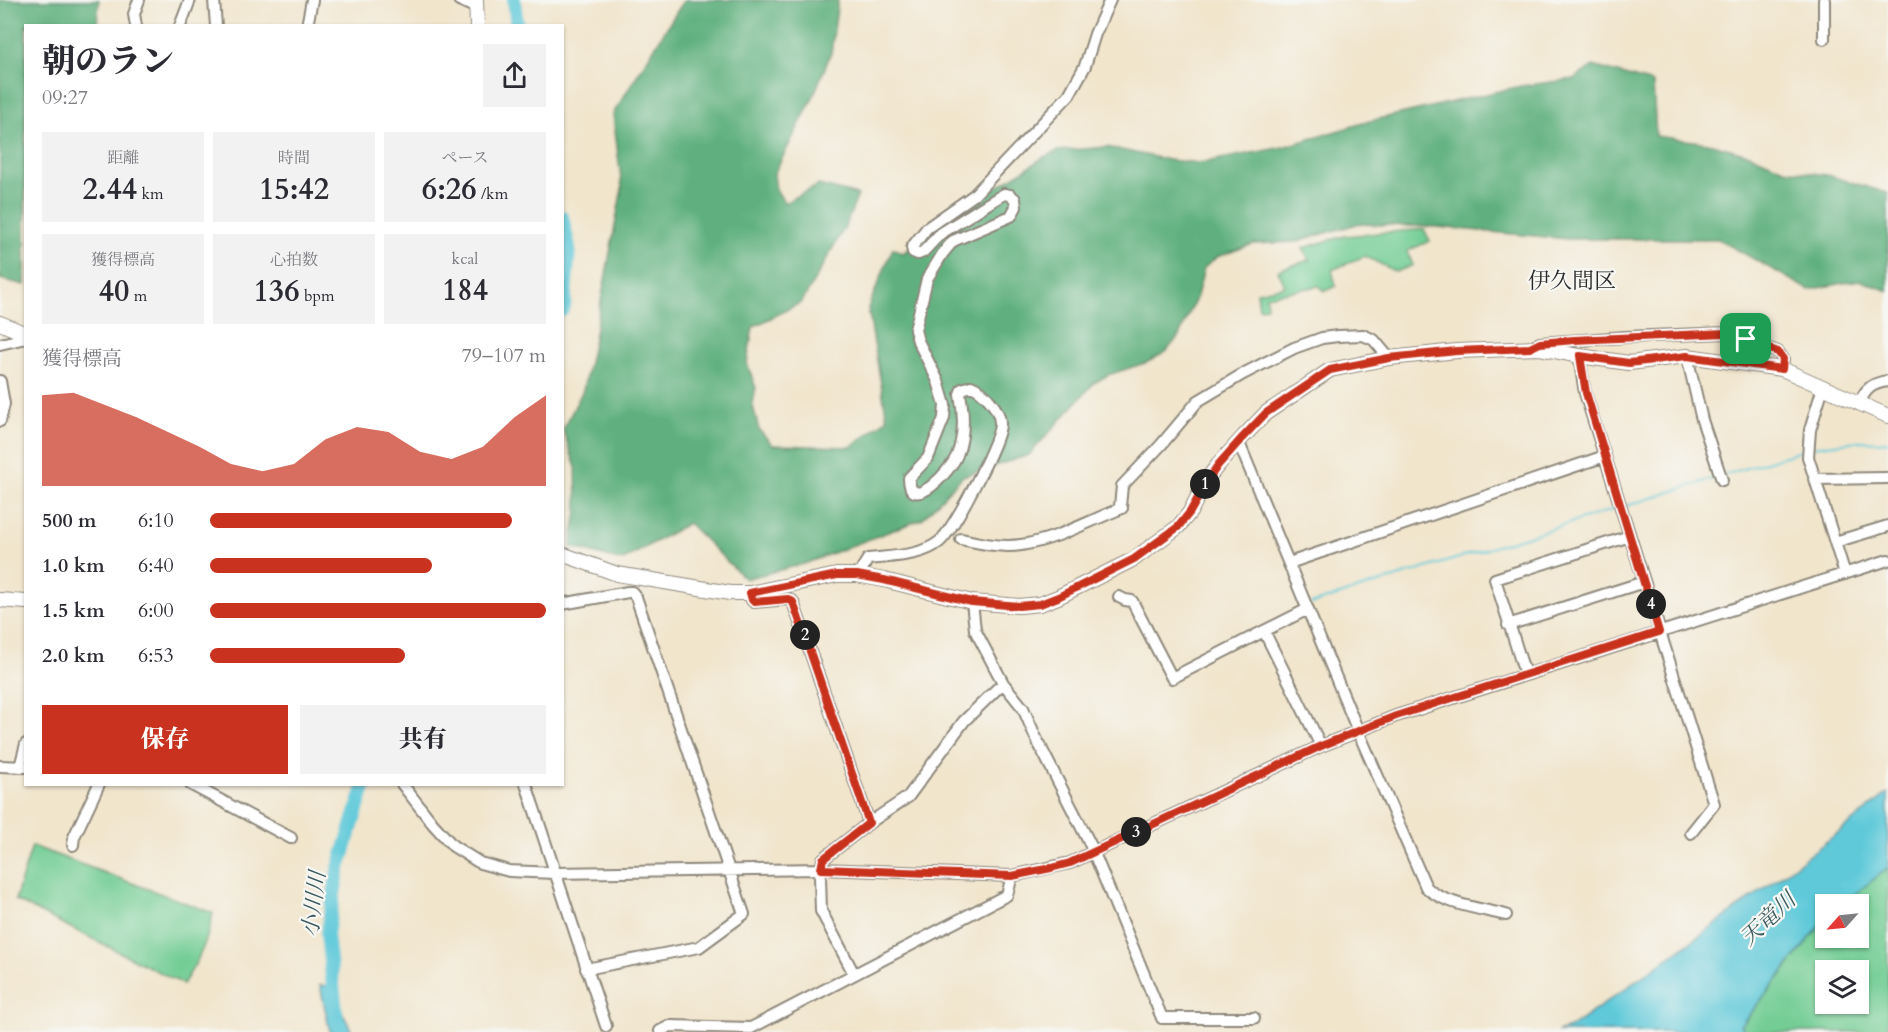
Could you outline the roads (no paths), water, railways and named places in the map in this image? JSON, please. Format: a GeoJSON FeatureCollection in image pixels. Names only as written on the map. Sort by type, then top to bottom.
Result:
{"type":"FeatureCollection","features":[{"type":"Feature","properties":{"kind":"main road"},"geometry":{"type":"LineString","coordinates":[[476,4],[477,24]]}},
{"type":"Feature","properties":{"kind":"main road"},"geometry":{"type":"LineString","coordinates":[[0,323],[24,335]]}},
{"type":"Feature","properties":{"kind":"main road"},"geometry":{"type":"LineString","coordinates":[[564,555],[617,574],[710,591],[750,593],[837,575],[857,575],[972,602],[1019,606],[1040,604],[1134,559],[1178,527],[1190,512],[1218,465],[1266,413],[1330,370],[1389,358],[1457,351],[1530,348],[1629,363],[1687,356],[1782,369],[1888,416]]}},
{"type":"Feature","properties":{"kind":"main road"},"geometry":{"type":"LineString","coordinates":[[0,600],[24,602]]}},
{"type":"Feature","properties":{"kind":"street"},"geometry":{"type":"LineString","coordinates":[[136,24],[134,14],[139,0]]}},
{"type":"Feature","properties":{"kind":"street"},"geometry":{"type":"LineString","coordinates":[[181,24],[190,0]]}},
{"type":"Feature","properties":{"kind":"street"},"geometry":{"type":"LineString","coordinates":[[214,0],[216,24]]}},
{"type":"Feature","properties":{"kind":"street"},"geometry":{"type":"LineString","coordinates":[[307,24],[312,0]]}},
{"type":"Feature","properties":{"kind":"street"},"geometry":{"type":"LineString","coordinates":[[459,0],[476,4]]}},
{"type":"Feature","properties":{"kind":"street"},"geometry":{"type":"LineString","coordinates":[[862,567],[868,560],[925,551],[945,537],[989,455],[1000,425],[995,408],[978,388],[971,386],[962,389],[960,394],[964,431],[957,456],[949,469],[935,483],[918,493],[913,491],[909,485],[909,478],[928,458],[944,418],[945,405],[938,381],[915,330],[927,279],[953,240],[1011,216],[1016,207],[1015,199],[1004,194],[940,234],[923,252],[918,254],[913,252],[912,247],[927,228],[974,195],[1069,95],[1085,66],[1095,34],[1110,0]]}},
{"type":"Feature","properties":{"kind":"street"},"geometry":{"type":"LineString","coordinates":[[1824,0],[1824,39]]}},
{"type":"Feature","properties":{"kind":"street"},"geometry":{"type":"LineString","coordinates":[[1530,348],[1540,343],[1574,340],[1726,333],[1778,352],[1783,359],[1782,369]]}},
{"type":"Feature","properties":{"kind":"street"},"geometry":{"type":"LineString","coordinates":[[961,539],[989,545],[1020,546],[1053,536],[1122,508],[1120,506],[1122,486],[1198,401],[1243,374],[1294,348],[1322,338],[1362,335],[1374,340],[1389,358]]}},
{"type":"Feature","properties":{"kind":"street"},"geometry":{"type":"LineString","coordinates":[[0,344],[24,337]]}},
{"type":"Feature","properties":{"kind":"street"},"geometry":{"type":"LineString","coordinates":[[1580,356],[1586,393],[1714,804],[1691,833]]}},
{"type":"Feature","properties":{"kind":"street"},"geometry":{"type":"LineString","coordinates":[[1687,356],[1702,420],[1721,477]]}},
{"type":"Feature","properties":{"kind":"street"},"geometry":{"type":"LineString","coordinates":[[0,381],[4,404],[0,421]]}},
{"type":"Feature","properties":{"kind":"street"},"geometry":{"type":"LineString","coordinates":[[1859,404],[1863,392],[1872,386],[1888,381]]}},
{"type":"Feature","properties":{"kind":"street"},"geometry":{"type":"LineString","coordinates":[[1823,387],[1808,447],[1814,479],[1845,574]]}},
{"type":"Feature","properties":{"kind":"street"},"geometry":{"type":"LineString","coordinates":[[1239,443],[1358,731],[1426,887],[1431,893],[1443,899],[1506,915]]}},
{"type":"Feature","properties":{"kind":"street"},"geometry":{"type":"LineString","coordinates":[[1289,563],[1605,456]]}},
{"type":"Feature","properties":{"kind":"street"},"geometry":{"type":"LineString","coordinates":[[1814,479],[1888,478]]}},
{"type":"Feature","properties":{"kind":"street"},"geometry":{"type":"LineString","coordinates":[[1835,542],[1888,526]]}},
{"type":"Feature","properties":{"kind":"street"},"geometry":{"type":"LineString","coordinates":[[1525,674],[1495,579],[1630,536]]}},
{"type":"Feature","properties":{"kind":"street"},"geometry":{"type":"LineString","coordinates":[[404,786],[442,834],[465,855],[480,863],[509,871],[554,873],[821,869],[1012,876],[1070,863],[1321,746],[1396,716],[1888,560]]}},
{"type":"Feature","properties":{"kind":"street"},"geometry":{"type":"LineString","coordinates":[[1509,625],[1644,582]]}},
{"type":"Feature","properties":{"kind":"street"},"geometry":{"type":"LineString","coordinates":[[564,604],[628,592],[632,592],[636,597],[744,914],[699,948],[586,969]]}},
{"type":"Feature","properties":{"kind":"street"},"geometry":{"type":"LineString","coordinates":[[750,593],[754,602],[788,599],[793,602],[869,823]]}},
{"type":"Feature","properties":{"kind":"street"},"geometry":{"type":"LineString","coordinates":[[1119,597],[1132,601],[1172,678],[1308,609]]}},
{"type":"Feature","properties":{"kind":"street"},"geometry":{"type":"LineString","coordinates":[[972,602],[975,630],[1003,683],[1023,708],[1093,852],[1162,1017],[1254,1018]]}},
{"type":"Feature","properties":{"kind":"street"},"geometry":{"type":"LineString","coordinates":[[1264,631],[1321,746]]}},
{"type":"Feature","properties":{"kind":"street"},"geometry":{"type":"LineString","coordinates":[[854,974],[821,911],[823,859],[869,823],[908,797],[964,721],[1003,683]]}},
{"type":"Feature","properties":{"kind":"street"},"geometry":{"type":"LineString","coordinates":[[0,766],[23,767]]}},
{"type":"Feature","properties":{"kind":"street"},"geometry":{"type":"LineString","coordinates":[[74,844],[74,837],[98,786]]}},
{"type":"Feature","properties":{"kind":"street"},"geometry":{"type":"LineString","coordinates":[[194,786],[291,838]]}},
{"type":"Feature","properties":{"kind":"street"},"geometry":{"type":"LineString","coordinates":[[527,786],[606,1026]]}},
{"type":"Feature","properties":{"kind":"street"},"geometry":{"type":"LineString","coordinates":[[660,1031],[670,1026],[751,1028],[1007,895],[1012,876]]}},
{"type":"Feature","properties":{"kind":"water","name":"天竜川"},"geometry":{"type":"Polygon","coordinates":[[[1888,793],[1888,868],[1855,894],[1815,894],[1815,932],[1741,1025],[1746,1032],[1557,1032],[1570,1028],[1810,854],[1888,793]]]}},
{"type":"Feature","properties":{"kind":"water"},"geometry":{"type":"Polygon","coordinates":[[[320,985],[330,987],[352,1032],[330,1032],[320,985]]]}},
{"type":"Feature","properties":{"kind":"waterway","name":"小川川"},"geometry":{"type":"LineString","coordinates":[[514,0],[517,24]]}},
{"type":"Feature","properties":{"kind":"waterway","name":"小川川"},"geometry":{"type":"LineString","coordinates":[[564,226],[569,248],[564,306]]}},
{"type":"Feature","properties":{"kind":"waterway"},"geometry":{"type":"LineString","coordinates":[[1812,447],[1858,441],[1888,442]]}},
{"type":"Feature","properties":{"kind":"waterway"},"geometry":{"type":"LineString","coordinates":[[1724,475],[1804,450]]}},
{"type":"Feature","properties":{"kind":"waterway"},"geometry":{"type":"LineString","coordinates":[[1623,507],[1718,477]]}},
{"type":"Feature","properties":{"kind":"waterway"},"geometry":{"type":"LineString","coordinates":[[1311,604],[1618,508]]}},
{"type":"Feature","properties":{"kind":"waterway","name":"小川川"},"geometry":{"type":"LineString","coordinates":[[342,1032],[337,1020],[327,934],[338,871],[364,786]]}},
{"type":"Feature","properties":{"kind":"district","name":"伊久間区"},"geometry":{"type":"Point","coordinates":[1572,281]}}]}
